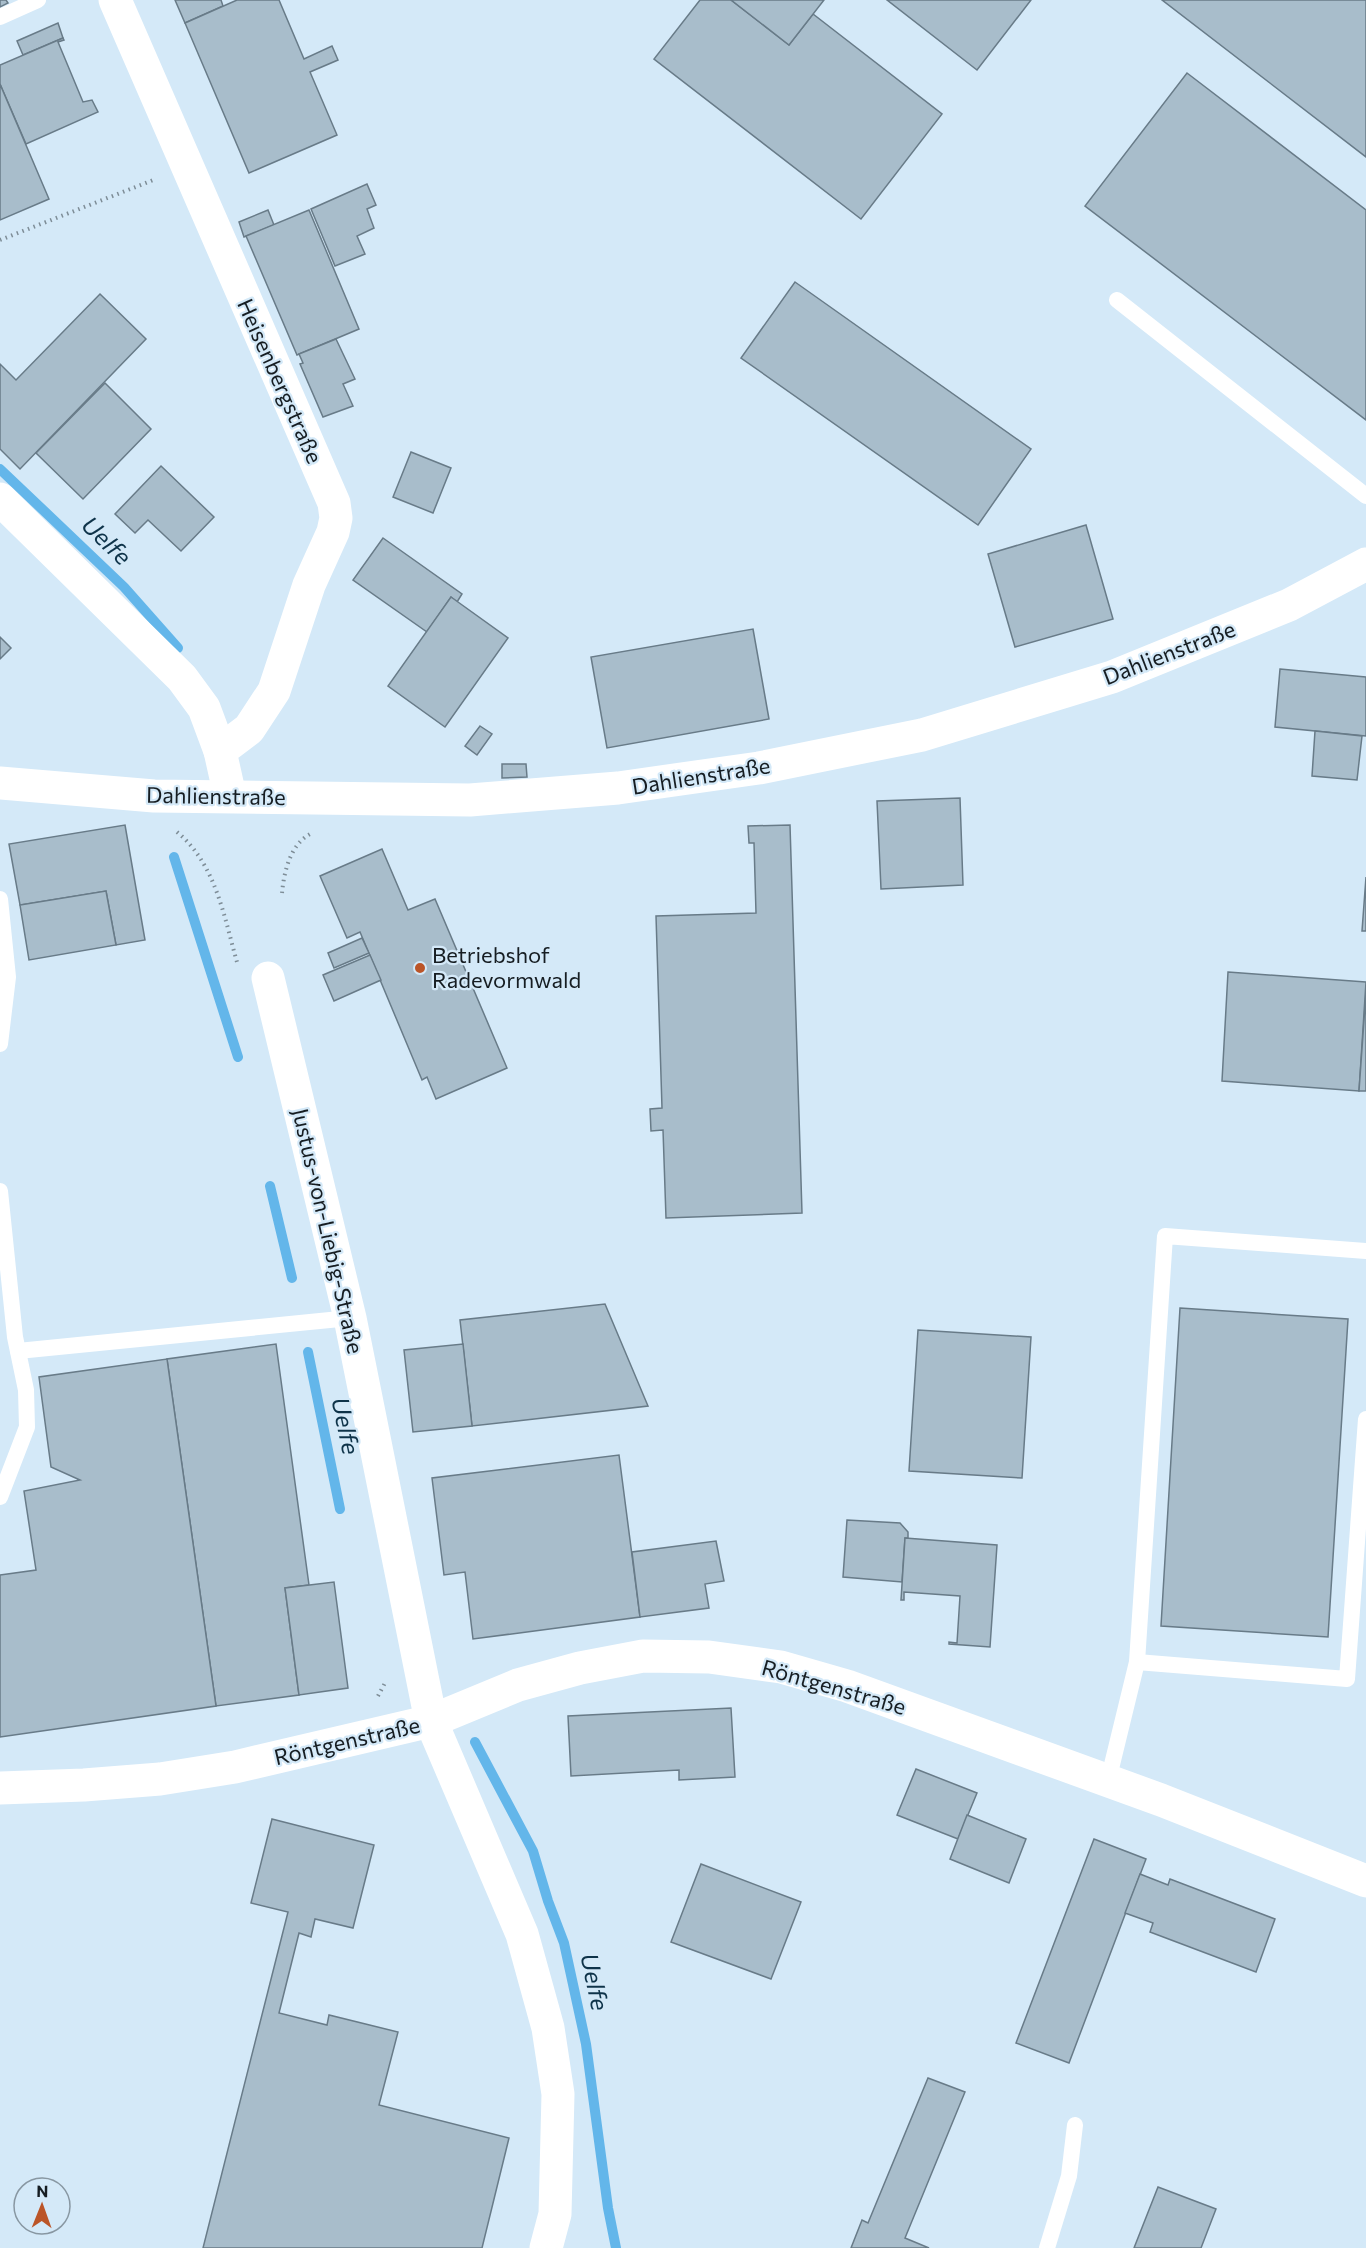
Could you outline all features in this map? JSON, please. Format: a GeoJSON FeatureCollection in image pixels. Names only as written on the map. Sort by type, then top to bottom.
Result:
{"type":"FeatureCollection","features":[{"type":"Feature","properties":{"kind":"street","name":"Heisenbergstraße"},"geometry":{"type":"LineString","coordinates":[[115,0],[334,503],[336,518],[333,532],[309,585],[274,691],[249,729],[220,751]]}},
{"type":"Feature","properties":{"kind":"street"},"geometry":{"type":"LineString","coordinates":[[0,499],[182,678],[204,708],[220,751],[230,796]]}},
{"type":"Feature","properties":{"kind":"street","name":"Dahlienstraße"},"geometry":{"type":"LineString","coordinates":[[0,783],[154,796],[470,800],[618,789],[759,768],[922,735],[1112,677],[1289,605],[1366,564]]}},
{"type":"Feature","properties":{"kind":"street","name":"Justus-von-Liebig-Straße"},"geometry":{"type":"LineString","coordinates":[[268,978],[350,1318],[431,1721],[522,1934],[548,2028],[558,2094],[555,2214],[546,2248]]}},
{"type":"Feature","properties":{"kind":"street","name":"Röntgenstraße"},"geometry":{"type":"LineString","coordinates":[[0,1788],[84,1785],[192,1774],[235,1767],[431,1721],[518,1684],[580,1668],[643,1656],[709,1657],[781,1667],[847,1686],[1108,1781],[1366,1881]]}},
{"type":"Feature","properties":{"kind":"lane"},"geometry":{"type":"LineString","coordinates":[[0,18],[38,0]]}},
{"type":"Feature","properties":{"kind":"lane"},"geometry":{"type":"LineString","coordinates":[[1117,300],[1366,496]]}},
{"type":"Feature","properties":{"kind":"lane"},"geometry":{"type":"LineString","coordinates":[[0,899],[8,977],[0,1044]]}},
{"type":"Feature","properties":{"kind":"lane"},"geometry":{"type":"LineString","coordinates":[[0,1191],[18,1352],[26,1390],[27,1427],[0,1497]]}},
{"type":"Feature","properties":{"kind":"lane"},"geometry":{"type":"LineString","coordinates":[[1108,1781],[1137,1662],[1165,1236],[1366,1251]]}},
{"type":"Feature","properties":{"kind":"lane"},"geometry":{"type":"LineString","coordinates":[[18,1352],[350,1318]]}},
{"type":"Feature","properties":{"kind":"lane"},"geometry":{"type":"LineString","coordinates":[[1137,1662],[1347,1679],[1366,1419]]}},
{"type":"Feature","properties":{"kind":"lane"},"geometry":{"type":"LineString","coordinates":[[1047,2248],[1069,2176],[1075,2125]]}},
{"type":"Feature","properties":{"kind":"path"},"geometry":{"type":"LineString","coordinates":[[0,240],[188,167]]}},
{"type":"Feature","properties":{"kind":"path"},"geometry":{"type":"LineString","coordinates":[[170,829],[178,833],[195,849],[205,866],[227,928]]}},
{"type":"Feature","properties":{"kind":"path"},"geometry":{"type":"LineString","coordinates":[[282,893],[283,879],[296,847],[304,837],[312,832]]}},
{"type":"Feature","properties":{"kind":"building"},"geometry":{"type":"Polygon","coordinates":[[[0,0],[6,0],[8,3],[0,7],[0,0]]]}},
{"type":"Feature","properties":{"kind":"building"},"geometry":{"type":"Polygon","coordinates":[[[175,0],[221,0],[223,6],[185,23],[175,0]]]}},
{"type":"Feature","properties":{"kind":"building"},"geometry":{"type":"Polygon","coordinates":[[[237,0],[279,0],[304,59],[332,46],[338,60],[310,72],[337,135],[249,173],[185,23],[237,0]]]}},
{"type":"Feature","properties":{"kind":"building"},"geometry":{"type":"Polygon","coordinates":[[[700,0],[731,0],[789,45],[813,14],[942,114],[861,219],[654,59],[700,0]]]}},
{"type":"Feature","properties":{"kind":"building"},"geometry":{"type":"Polygon","coordinates":[[[731,0],[824,0],[789,45],[731,0]]]}},
{"type":"Feature","properties":{"kind":"building"},"geometry":{"type":"Polygon","coordinates":[[[887,0],[1031,0],[977,70],[887,0]]]}},
{"type":"Feature","properties":{"kind":"building"},"geometry":{"type":"Polygon","coordinates":[[[1162,0],[1366,0],[1366,157],[1162,0]]]}},
{"type":"Feature","properties":{"kind":"building"},"geometry":{"type":"Polygon","coordinates":[[[58,23],[63,38],[23,55],[17,41],[58,23]]]}},
{"type":"Feature","properties":{"kind":"building"},"geometry":{"type":"Polygon","coordinates":[[[63,38],[64,40],[58,42],[83,102],[92,100],[98,112],[26,144],[0,84],[0,65],[63,38]]]}},
{"type":"Feature","properties":{"kind":"building"},"geometry":{"type":"Polygon","coordinates":[[[1187,73],[1366,210],[1366,420],[1085,206],[1187,73]]]}},
{"type":"Feature","properties":{"kind":"building"},"geometry":{"type":"Polygon","coordinates":[[[0,84],[49,199],[0,220],[0,84]]]}},
{"type":"Feature","properties":{"kind":"building"},"geometry":{"type":"Polygon","coordinates":[[[367,184],[376,205],[367,209],[374,228],[357,236],[365,254],[335,266],[311,209],[367,184]]]}},
{"type":"Feature","properties":{"kind":"building"},"geometry":{"type":"Polygon","coordinates":[[[268,210],[274,225],[244,237],[239,222],[268,210]]]}},
{"type":"Feature","properties":{"kind":"building"},"geometry":{"type":"Polygon","coordinates":[[[309,210],[359,329],[297,355],[246,236],[309,210]]]}},
{"type":"Feature","properties":{"kind":"building"},"geometry":{"type":"Polygon","coordinates":[[[795,282],[1031,449],[978,525],[741,358],[795,282]]]}},
{"type":"Feature","properties":{"kind":"building"},"geometry":{"type":"Polygon","coordinates":[[[100,294],[146,339],[20,469],[0,449],[0,364],[16,380],[100,294]]]}},
{"type":"Feature","properties":{"kind":"building"},"geometry":{"type":"Polygon","coordinates":[[[336,339],[355,379],[343,384],[353,406],[323,417],[300,364],[303,363],[299,354],[336,339]]]}},
{"type":"Feature","properties":{"kind":"building"},"geometry":{"type":"Polygon","coordinates":[[[105,383],[151,429],[83,499],[36,453],[105,383]]]}},
{"type":"Feature","properties":{"kind":"building"},"geometry":{"type":"Polygon","coordinates":[[[411,452],[451,468],[433,513],[393,497],[411,452]]]}},
{"type":"Feature","properties":{"kind":"building"},"geometry":{"type":"Polygon","coordinates":[[[161,466],[214,517],[181,551],[148,520],[135,533],[115,514],[161,466]]]}},
{"type":"Feature","properties":{"kind":"building"},"geometry":{"type":"Polygon","coordinates":[[[1086,525],[1113,619],[1015,647],[988,554],[1086,525]]]}},
{"type":"Feature","properties":{"kind":"building"},"geometry":{"type":"Polygon","coordinates":[[[383,538],[462,594],[457,602],[451,597],[427,632],[353,580],[383,538]]]}},
{"type":"Feature","properties":{"kind":"building"},"geometry":{"type":"Polygon","coordinates":[[[451,597],[508,638],[445,727],[388,686],[451,597]]]}},
{"type":"Feature","properties":{"kind":"building"},"geometry":{"type":"Polygon","coordinates":[[[753,629],[769,719],[607,748],[591,657],[753,629]]]}},
{"type":"Feature","properties":{"kind":"building"},"geometry":{"type":"Polygon","coordinates":[[[0,637],[11,648],[0,659],[0,637]]]}},
{"type":"Feature","properties":{"kind":"building"},"geometry":{"type":"Polygon","coordinates":[[[1280,669],[1366,677],[1366,736],[1275,727],[1280,669]]]}},
{"type":"Feature","properties":{"kind":"building"},"geometry":{"type":"Polygon","coordinates":[[[480,726],[492,734],[477,755],[465,746],[480,726]]]}},
{"type":"Feature","properties":{"kind":"building"},"geometry":{"type":"Polygon","coordinates":[[[1315,731],[1362,736],[1357,780],[1312,776],[1315,731]]]}},
{"type":"Feature","properties":{"kind":"building"},"geometry":{"type":"Polygon","coordinates":[[[502,764],[526,764],[527,777],[502,778],[502,764]]]}},
{"type":"Feature","properties":{"kind":"building"},"geometry":{"type":"Polygon","coordinates":[[[960,798],[963,885],[881,889],[877,801],[960,798]]]}},
{"type":"Feature","properties":{"kind":"building"},"geometry":{"type":"Polygon","coordinates":[[[125,825],[145,940],[116,945],[106,891],[20,905],[9,844],[125,825]]]}},
{"type":"Feature","properties":{"kind":"building"},"geometry":{"type":"Polygon","coordinates":[[[790,825],[802,1213],[666,1218],[663,1130],[651,1131],[650,1109],[662,1108],[656,916],[756,913],[754,843],[749,843],[748,826],[790,825]]]}},
{"type":"Feature","properties":{"kind":"building","name":"Betriebshof Radevormwald"},"geometry":{"type":"Polygon","coordinates":[[[382,849],[408,910],[435,899],[507,1068],[436,1099],[427,1077],[422,1080],[360,932],[347,938],[320,876],[382,849]]]}},
{"type":"Feature","properties":{"kind":"building"},"geometry":{"type":"Polygon","coordinates":[[[1366,877],[1366,931],[1362,931],[1366,877]]]}},
{"type":"Feature","properties":{"kind":"building"},"geometry":{"type":"Polygon","coordinates":[[[106,891],[116,945],[29,960],[20,905],[106,891]]]}},
{"type":"Feature","properties":{"kind":"building"},"geometry":{"type":"Polygon","coordinates":[[[362,938],[369,953],[334,968],[328,953],[362,938]]]}},
{"type":"Feature","properties":{"kind":"building"},"geometry":{"type":"Polygon","coordinates":[[[370,955],[381,980],[334,1001],[323,975],[370,955]]]}},
{"type":"Feature","properties":{"kind":"building"},"geometry":{"type":"Polygon","coordinates":[[[1228,972],[1366,982],[1359,1091],[1222,1081],[1228,972]]]}},
{"type":"Feature","properties":{"kind":"building"},"geometry":{"type":"Polygon","coordinates":[[[1366,992],[1366,1091],[1359,1091],[1366,992]]]}},
{"type":"Feature","properties":{"kind":"building"},"geometry":{"type":"Polygon","coordinates":[[[605,1304],[648,1406],[472,1426],[460,1320],[605,1304]]]}},
{"type":"Feature","properties":{"kind":"building"},"geometry":{"type":"Polygon","coordinates":[[[1180,1308],[1348,1319],[1328,1637],[1161,1626],[1180,1308]]]}},
{"type":"Feature","properties":{"kind":"building"},"geometry":{"type":"Polygon","coordinates":[[[918,1330],[1031,1337],[1022,1478],[909,1471],[918,1330]]]}},
{"type":"Feature","properties":{"kind":"building"},"geometry":{"type":"Polygon","coordinates":[[[276,1344],[309,1585],[285,1588],[299,1695],[216,1706],[167,1359],[276,1344]]]}},
{"type":"Feature","properties":{"kind":"building"},"geometry":{"type":"Polygon","coordinates":[[[463,1344],[472,1426],[413,1432],[404,1350],[463,1344]]]}},
{"type":"Feature","properties":{"kind":"building"},"geometry":{"type":"Polygon","coordinates":[[[167,1359],[216,1706],[0,1737],[0,1575],[36,1570],[24,1491],[80,1480],[51,1467],[39,1377],[167,1359]]]}},
{"type":"Feature","properties":{"kind":"building"},"geometry":{"type":"Polygon","coordinates":[[[619,1455],[640,1617],[473,1639],[465,1572],[444,1575],[432,1478],[619,1455]]]}},
{"type":"Feature","properties":{"kind":"building"},"geometry":{"type":"Polygon","coordinates":[[[847,1520],[900,1523],[908,1532],[908,1538],[905,1538],[902,1582],[843,1577],[847,1520]]]}},
{"type":"Feature","properties":{"kind":"building"},"geometry":{"type":"Polygon","coordinates":[[[905,1538],[997,1545],[990,1647],[949,1644],[949,1642],[957,1643],[960,1596],[904,1592],[904,1600],[901,1600],[905,1538]]]}},
{"type":"Feature","properties":{"kind":"building"},"geometry":{"type":"Polygon","coordinates":[[[716,1541],[724,1581],[705,1584],[709,1608],[640,1617],[632,1552],[716,1541]]]}},
{"type":"Feature","properties":{"kind":"building"},"geometry":{"type":"Polygon","coordinates":[[[334,1582],[348,1688],[299,1695],[285,1588],[334,1582]]]}},
{"type":"Feature","properties":{"kind":"building"},"geometry":{"type":"Polygon","coordinates":[[[731,1708],[735,1777],[679,1780],[679,1770],[571,1776],[568,1716],[731,1708]]]}},
{"type":"Feature","properties":{"kind":"building"},"geometry":{"type":"Polygon","coordinates":[[[916,1769],[977,1793],[958,1839],[897,1815],[916,1769]]]}},
{"type":"Feature","properties":{"kind":"building"},"geometry":{"type":"Polygon","coordinates":[[[967,1815],[1026,1839],[1009,1883],[950,1859],[967,1815]]]}},
{"type":"Feature","properties":{"kind":"building"},"geometry":{"type":"Polygon","coordinates":[[[272,1819],[374,1845],[353,1928],[315,1919],[311,1937],[299,1933],[279,2013],[327,2025],[329,2015],[398,2032],[379,2105],[509,2138],[482,2248],[203,2248],[288,1912],[251,1903],[272,1819]]]}},
{"type":"Feature","properties":{"kind":"building"},"geometry":{"type":"Polygon","coordinates":[[[1094,1839],[1146,1859],[1069,2063],[1016,2043],[1094,1839]]]}},
{"type":"Feature","properties":{"kind":"building"},"geometry":{"type":"Polygon","coordinates":[[[701,1864],[801,1902],[771,1979],[671,1942],[701,1864]]]}},
{"type":"Feature","properties":{"kind":"building"},"geometry":{"type":"Polygon","coordinates":[[[1140,1874],[1168,1885],[1170,1879],[1275,1919],[1256,1972],[1150,1932],[1153,1923],[1125,1913],[1140,1874]]]}},
{"type":"Feature","properties":{"kind":"building"},"geometry":{"type":"Polygon","coordinates":[[[928,2078],[965,2092],[905,2238],[929,2248],[851,2248],[862,2220],[868,2223],[928,2078]]]}},
{"type":"Feature","properties":{"kind":"building"},"geometry":{"type":"Polygon","coordinates":[[[1158,2187],[1216,2209],[1201,2248],[1134,2248],[1158,2187]]]}},
{"type":"Feature","properties":{"kind":"waterway","name":"Uelfe"},"geometry":{"type":"LineString","coordinates":[[0,469],[124,587],[178,648]]}},
{"type":"Feature","properties":{"kind":"waterway","name":"Uelfe"},"geometry":{"type":"LineString","coordinates":[[174,857],[238,1057]]}},
{"type":"Feature","properties":{"kind":"waterway","name":"Uelfe"},"geometry":{"type":"LineString","coordinates":[[270,1186],[292,1278]]}},
{"type":"Feature","properties":{"kind":"waterway","name":"Uelfe"},"geometry":{"type":"LineString","coordinates":[[308,1352],[340,1509]]}},
{"type":"Feature","properties":{"kind":"waterway","name":"Uelfe"},"geometry":{"type":"LineString","coordinates":[[475,1742],[533,1851],[564,1943],[586,2044],[608,2208],[616,2248]]}},
{"type":"Feature","properties":{"kind":"place","name":"Betriebshof Radevormwald"},"geometry":{"type":"Point","coordinates":[420,968]}}]}
